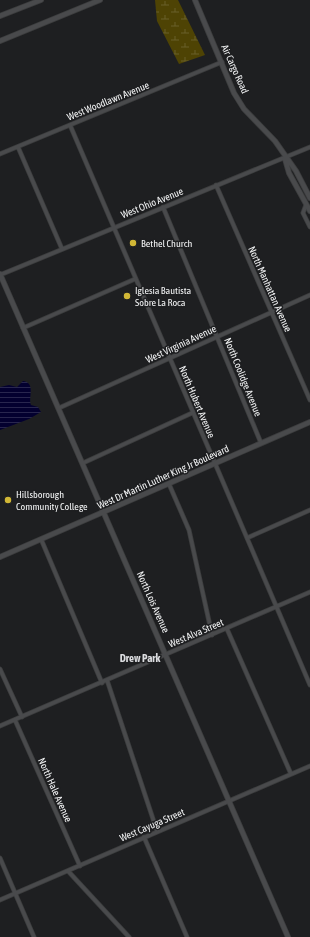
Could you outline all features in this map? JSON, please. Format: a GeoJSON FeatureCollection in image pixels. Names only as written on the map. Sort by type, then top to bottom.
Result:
{"type":"FeatureCollection","features":[{"type":"Feature","properties":{"kind":"street"},"geometry":{"type":"LineString","coordinates":[[0,16],[41,0]]}},
{"type":"Feature","properties":{"kind":"street"},"geometry":{"type":"LineString","coordinates":[[0,41],[100,0]]}},
{"type":"Feature","properties":{"kind":"street","name":"Air Cargo Road"},"geometry":{"type":"LineString","coordinates":[[195,0],[234,93],[244,109],[275,142],[296,171],[310,198]]}},
{"type":"Feature","properties":{"kind":"street","name":"West Woodlawn Avenue"},"geometry":{"type":"LineString","coordinates":[[0,154],[222,62]]}},
{"type":"Feature","properties":{"kind":"street","name":"North Hubert Avenue"},"geometry":{"type":"LineString","coordinates":[[70,125],[192,413],[310,685]]}},
{"type":"Feature","properties":{"kind":"street"},"geometry":{"type":"LineString","coordinates":[[18,147],[62,249]]}},
{"type":"Feature","properties":{"kind":"street","name":"West Ohio Avenue"},"geometry":{"type":"LineString","coordinates":[[0,274],[310,147]]}},
{"type":"Feature","properties":{"kind":"street","name":"Air Cargo Road"},"geometry":{"type":"LineString","coordinates":[[285,157],[289,173],[310,211]]}},
{"type":"Feature","properties":{"kind":"street","name":"North Manhattan Avenue"},"geometry":{"type":"LineString","coordinates":[[216,185],[310,400]]}},
{"type":"Feature","properties":{"kind":"street"},"geometry":{"type":"LineString","coordinates":[[306,205],[303,213],[310,226]]}},
{"type":"Feature","properties":{"kind":"street","name":"North Coolidge Avenue"},"geometry":{"type":"LineString","coordinates":[[163,207],[218,336],[217,341],[261,443]]}},
{"type":"Feature","properties":{"kind":"street","name":"North Lois Avenue"},"geometry":{"type":"LineString","coordinates":[[0,274],[105,512],[288,937]]}},
{"type":"Feature","properties":{"kind":"street"},"geometry":{"type":"LineString","coordinates":[[23,328],[135,279]]}},
{"type":"Feature","properties":{"kind":"street","name":"West Virginia Avenue"},"geometry":{"type":"LineString","coordinates":[[59,408],[310,295]]}},
{"type":"Feature","properties":{"kind":"street"},"geometry":{"type":"LineString","coordinates":[[83,463],[192,413]]}},
{"type":"Feature","properties":{"kind":"street","name":"West Dr Martin Luther King Jr Boulevard"},"geometry":{"type":"LineString","coordinates":[[0,557],[310,422]]}},
{"type":"Feature","properties":{"kind":"street"},"geometry":{"type":"LineString","coordinates":[[168,484],[189,530],[212,635]]}},
{"type":"Feature","properties":{"kind":"street"},"geometry":{"type":"LineString","coordinates":[[247,538],[310,510]]}},
{"type":"Feature","properties":{"kind":"street"},"geometry":{"type":"LineString","coordinates":[[41,539],[102,682]]}},
{"type":"Feature","properties":{"kind":"street","name":"West Alva Street"},"geometry":{"type":"LineString","coordinates":[[0,726],[310,592]]}},
{"type":"Feature","properties":{"kind":"street"},"geometry":{"type":"LineString","coordinates":[[227,629],[291,774]]}},
{"type":"Feature","properties":{"kind":"street"},"geometry":{"type":"LineString","coordinates":[[0,669],[22,717]]}},
{"type":"Feature","properties":{"kind":"street"},"geometry":{"type":"LineString","coordinates":[[107,680],[157,831]]}},
{"type":"Feature","properties":{"kind":"street","name":"North Hale Avenue"},"geometry":{"type":"LineString","coordinates":[[15,720],[80,866]]}},
{"type":"Feature","properties":{"kind":"street","name":"West Cayuga Street"},"geometry":{"type":"LineString","coordinates":[[0,900],[310,766]]}},
{"type":"Feature","properties":{"kind":"street"},"geometry":{"type":"LineString","coordinates":[[144,837],[187,937]]}},
{"type":"Feature","properties":{"kind":"street"},"geometry":{"type":"LineString","coordinates":[[0,858],[34,937]]}},
{"type":"Feature","properties":{"kind":"street"},"geometry":{"type":"LineString","coordinates":[[68,871],[129,937]]}},
{"type":"Feature","properties":{"kind":"green space"},"geometry":{"type":"Polygon","coordinates":[[[155,0],[178,0],[205,55],[179,64],[157,21],[155,0]]]}},
{"type":"Feature","properties":{"kind":"shaded area"},"geometry":{"type":"Polygon","coordinates":[[[23,381],[27,382],[30,387],[31,405],[38,407],[41,412],[29,419],[0,430],[0,387],[9,385],[17,387],[23,381]]]}},
{"type":"Feature","properties":{"kind":"place","name":"Bethel Church"},"geometry":{"type":"Point","coordinates":[133,243]}},
{"type":"Feature","properties":{"kind":"place","name":"Iglesia Bautista Sobre La Roca"},"geometry":{"type":"Point","coordinates":[127,296]}},
{"type":"Feature","properties":{"kind":"place","name":"Hillsborough Community College"},"geometry":{"type":"Point","coordinates":[8,500]}},
{"type":"Feature","properties":{"kind":"district","name":"Drew Park"},"geometry":{"type":"Point","coordinates":[140,658]}}]}
